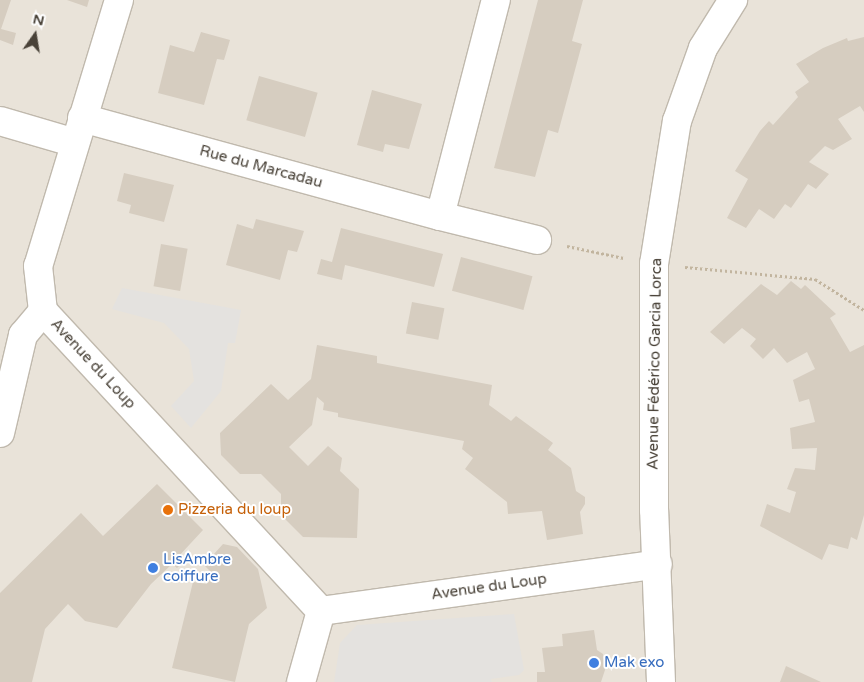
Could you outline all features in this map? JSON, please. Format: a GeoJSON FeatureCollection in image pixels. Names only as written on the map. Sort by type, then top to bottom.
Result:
{"type":"FeatureCollection","features":[{"type":"Feature","properties":{"kind":"street","name":"Avenue du Loup"},"geometry":{"type":"LineString","coordinates":[[119,0],[38,266],[44,311],[321,610],[658,564]]}},
{"type":"Feature","properties":{"kind":"street"},"geometry":{"type":"LineString","coordinates":[[440,216],[496,0]]}},
{"type":"Feature","properties":{"kind":"street","name":"Avenue Fédérico Garcia Lorca"},"geometry":{"type":"LineString","coordinates":[[662,682],[654,510],[654,264],[677,121],[703,48],[733,0]]}},
{"type":"Feature","properties":{"kind":"street","name":"Rue du Marcadau"},"geometry":{"type":"LineString","coordinates":[[0,121],[78,130],[537,240]]}},
{"type":"Feature","properties":{"kind":"street"},"geometry":{"type":"LineString","coordinates":[[0,433],[23,335],[44,311]]}},
{"type":"Feature","properties":{"kind":"street"},"geometry":{"type":"LineString","coordinates":[[301,682],[321,610]]}},
{"type":"Feature","properties":{"kind":"path"},"geometry":{"type":"LineString","coordinates":[[537,240],[654,264],[816,279],[864,310]]}},
{"type":"Feature","properties":{"kind":"shaded area"},"geometry":{"type":"Polygon","coordinates":[[[0,0],[864,0],[864,682],[0,682],[0,0]]]}},
{"type":"Feature","properties":{"kind":"shaded area"},"geometry":{"type":"Polygon","coordinates":[[[122,288],[241,310],[235,343],[228,343],[221,391],[191,428],[171,406],[194,381],[189,349],[164,323],[112,309],[122,288]]]}},
{"type":"Feature","properties":{"kind":"shaded area"},"geometry":{"type":"Polygon","coordinates":[[[514,614],[524,670],[519,675],[491,679],[492,682],[334,682],[340,643],[357,625],[514,614]]]}},
{"type":"Feature","properties":{"kind":"building"},"geometry":{"type":"Polygon","coordinates":[[[0,0],[11,0],[1,29],[16,33],[13,45],[0,40],[0,0]]]}},
{"type":"Feature","properties":{"kind":"building"},"geometry":{"type":"Polygon","coordinates":[[[67,0],[89,0],[87,7],[67,0]]]}},
{"type":"Feature","properties":{"kind":"building"},"geometry":{"type":"Polygon","coordinates":[[[538,0],[583,0],[572,41],[582,44],[558,133],[548,130],[535,177],[494,168],[538,0]]]}},
{"type":"Feature","properties":{"kind":"building"},"geometry":{"type":"Polygon","coordinates":[[[201,32],[230,40],[224,60],[217,59],[204,105],[158,93],[170,45],[194,52],[201,32]]]}},
{"type":"Feature","properties":{"kind":"building"},"geometry":{"type":"Polygon","coordinates":[[[864,37],[864,112],[860,106],[838,119],[852,139],[833,150],[825,146],[809,162],[829,174],[816,189],[808,184],[791,208],[785,204],[774,219],[759,209],[746,228],[727,218],[748,179],[735,171],[760,131],[769,121],[773,125],[798,97],[795,92],[809,82],[796,64],[823,48],[847,38],[848,41],[864,37]]]}},
{"type":"Feature","properties":{"kind":"building"},"geometry":{"type":"Polygon","coordinates":[[[259,76],[318,93],[305,137],[246,120],[259,76]]]}},
{"type":"Feature","properties":{"kind":"building"},"geometry":{"type":"Polygon","coordinates":[[[372,90],[422,104],[409,149],[385,144],[383,152],[357,145],[372,90]]]}},
{"type":"Feature","properties":{"kind":"building"},"geometry":{"type":"Polygon","coordinates":[[[124,173],[174,185],[164,222],[129,213],[131,205],[117,201],[124,173]]]}},
{"type":"Feature","properties":{"kind":"building"},"geometry":{"type":"Polygon","coordinates":[[[256,219],[304,231],[297,252],[288,250],[280,280],[226,265],[237,224],[253,229],[256,219]]]}},
{"type":"Feature","properties":{"kind":"building"},"geometry":{"type":"Polygon","coordinates":[[[341,228],[443,254],[434,287],[345,265],[342,280],[317,274],[321,259],[332,262],[341,228]]]}},
{"type":"Feature","properties":{"kind":"building"},"geometry":{"type":"Polygon","coordinates":[[[161,244],[188,249],[180,291],[154,286],[161,244]]]}},
{"type":"Feature","properties":{"kind":"building"},"geometry":{"type":"Polygon","coordinates":[[[461,257],[532,276],[523,310],[452,291],[461,257]]]}},
{"type":"Feature","properties":{"kind":"building"},"geometry":{"type":"Polygon","coordinates":[[[791,281],[801,289],[805,285],[836,314],[830,318],[850,352],[864,345],[864,515],[857,540],[851,537],[848,549],[829,544],[822,560],[760,526],[767,504],[790,513],[796,492],[787,489],[795,468],[815,470],[817,448],[792,449],[790,428],[815,422],[809,399],[799,402],[793,380],[815,369],[807,352],[787,363],[774,348],[763,359],[750,346],[756,339],[742,328],[724,344],[710,332],[761,284],[777,295],[791,281]]]}},
{"type":"Feature","properties":{"kind":"building"},"geometry":{"type":"Polygon","coordinates":[[[412,302],[444,308],[438,340],[406,333],[412,302]]]}},
{"type":"Feature","properties":{"kind":"building"},"geometry":{"type":"Polygon","coordinates":[[[317,345],[377,356],[377,363],[492,385],[489,405],[511,421],[516,416],[553,443],[548,450],[571,468],[576,491],[585,497],[585,504],[580,512],[583,534],[547,540],[542,511],[508,514],[507,502],[465,469],[473,458],[462,449],[464,441],[338,417],[338,413],[323,410],[324,403],[317,397],[312,425],[289,447],[308,466],[328,446],[342,458],[340,471],[359,489],[357,538],[303,537],[281,515],[281,494],[261,474],[240,474],[221,455],[220,433],[271,384],[288,400],[311,379],[317,345]]]}},
{"type":"Feature","properties":{"kind":"building"},"geometry":{"type":"Polygon","coordinates":[[[157,484],[203,530],[178,557],[183,562],[177,568],[172,564],[151,584],[117,628],[85,621],[68,604],[45,629],[32,682],[0,682],[0,593],[81,513],[103,536],[157,484]]]}},
{"type":"Feature","properties":{"kind":"building"},"geometry":{"type":"Polygon","coordinates":[[[223,544],[237,547],[258,569],[267,608],[249,624],[235,682],[172,668],[193,582],[207,584],[210,571],[204,565],[223,544]]]}},
{"type":"Feature","properties":{"kind":"building"},"geometry":{"type":"Polygon","coordinates":[[[594,630],[597,650],[603,654],[605,670],[601,682],[537,682],[537,672],[545,672],[542,648],[563,646],[562,634],[594,630]]]}},
{"type":"Feature","properties":{"kind":"building"},"geometry":{"type":"Polygon","coordinates":[[[786,666],[821,682],[780,682],[786,666]]]}},
{"type":"Feature","properties":{"kind":"place","name":"Pizzeria du loup"},"geometry":{"type":"Point","coordinates":[168,510]}},
{"type":"Feature","properties":{"kind":"place","name":"LisAmbre coiffure"},"geometry":{"type":"Point","coordinates":[153,568]}},
{"type":"Feature","properties":{"kind":"place","name":"Mak exo"},"geometry":{"type":"Point","coordinates":[594,663]}}]}
